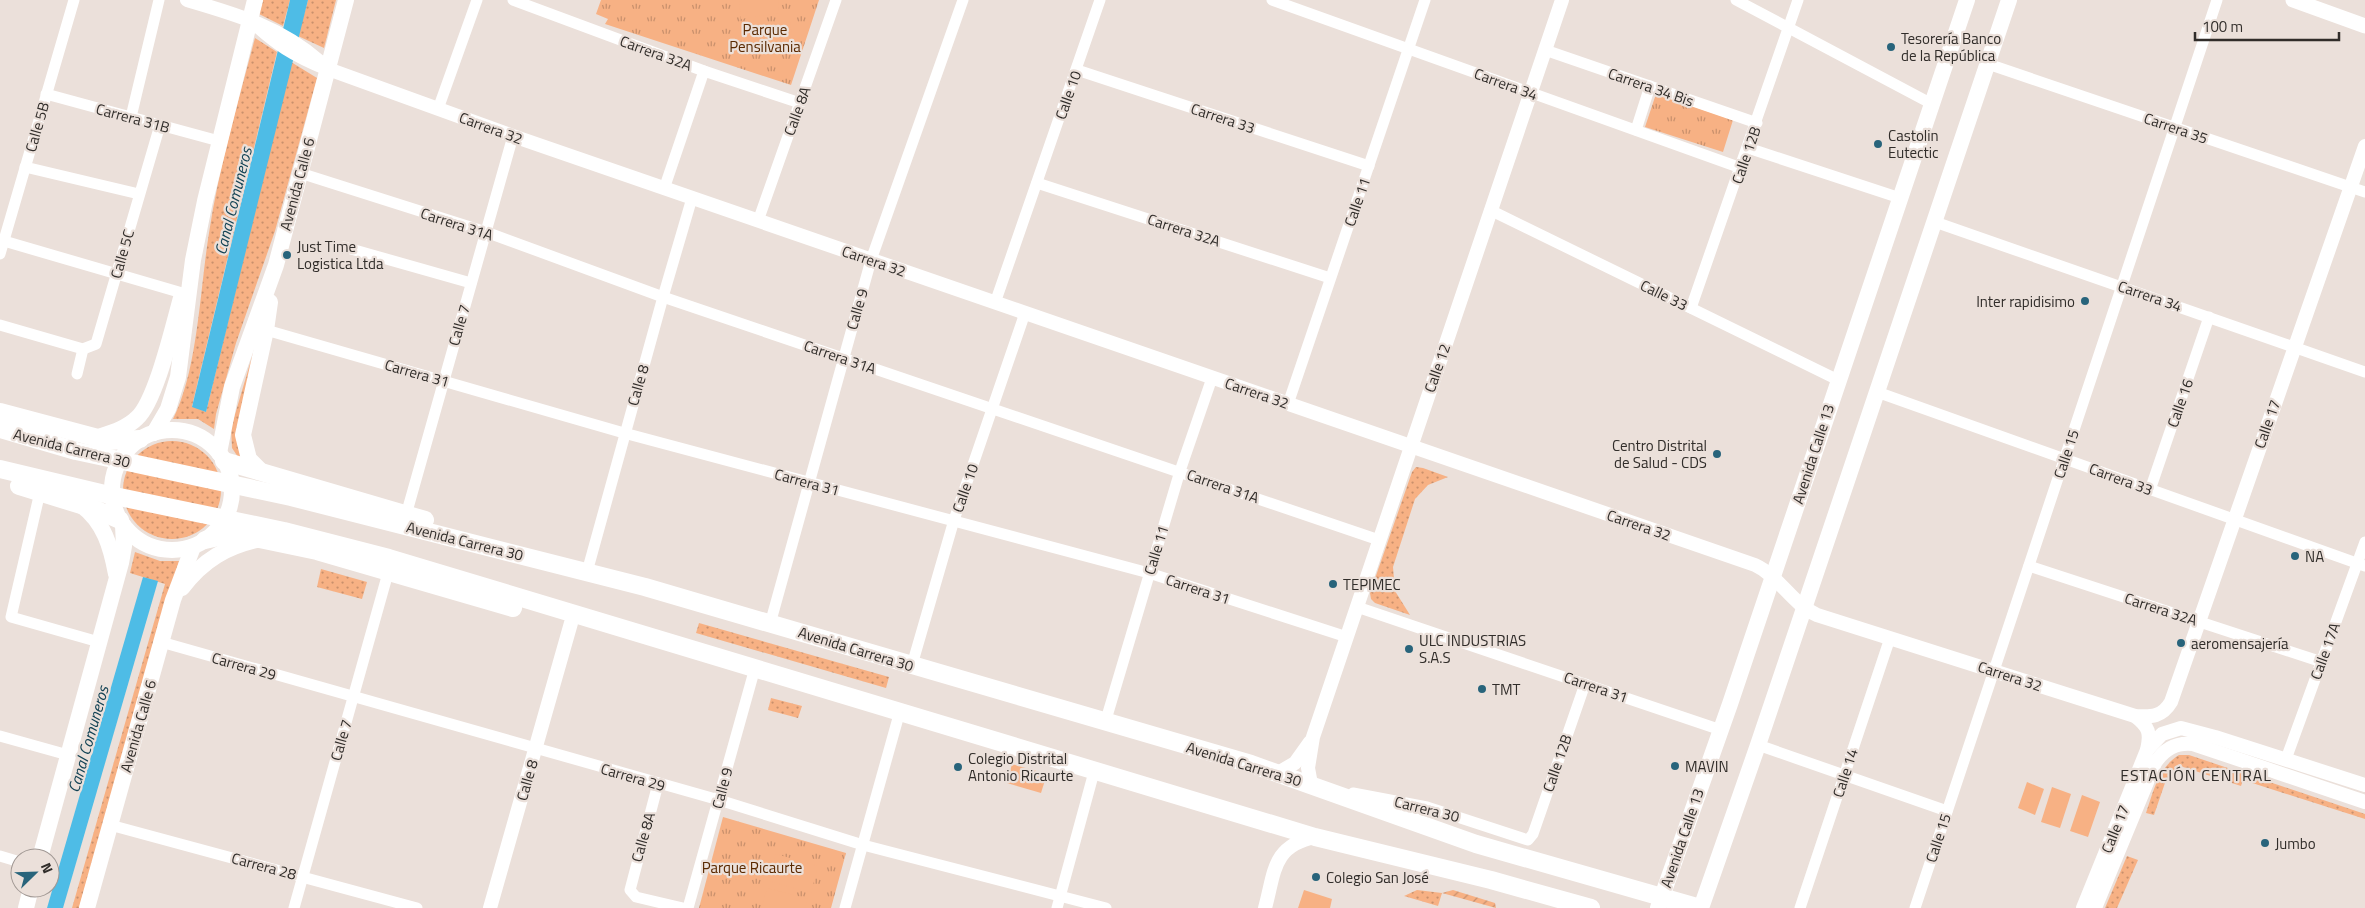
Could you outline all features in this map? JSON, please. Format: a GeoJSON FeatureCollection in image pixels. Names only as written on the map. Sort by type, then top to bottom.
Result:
{"type":"FeatureCollection","features":[{"type":"Feature","properties":{"kind":"highway"},"geometry":{"type":"LineString","coordinates":[[0,412],[109,441],[147,436]]}},
{"type":"Feature","properties":{"kind":"highway","name":"Avenida Carrera 30"},"geometry":{"type":"LineString","coordinates":[[0,430],[76,451],[263,490],[553,562],[1278,773],[1476,844],[1701,908]]}},
{"type":"Feature","properties":{"kind":"highway"},"geometry":{"type":"LineString","coordinates":[[221,457],[262,472],[480,536],[553,562]]}},
{"type":"Feature","properties":{"kind":"highway"},"geometry":{"type":"LineString","coordinates":[[0,469],[96,492],[284,531],[388,558],[645,637],[900,711],[1094,772],[1314,837],[1494,881],[1592,908]]}},
{"type":"Feature","properties":{"kind":"highway"},"geometry":{"type":"LineString","coordinates":[[0,481],[81,505],[122,523]]}},
{"type":"Feature","properties":{"kind":"highway"},"geometry":{"type":"LineString","coordinates":[[199,543],[232,535],[261,539],[317,551],[572,623],[645,637]]}},
{"type":"Feature","properties":{"kind":"main road"},"geometry":{"type":"LineString","coordinates":[[43,848],[124,546],[122,523],[114,506],[112,491],[114,476],[119,462],[128,449],[147,436],[168,409],[178,377],[186,294],[219,141],[255,0]]}},
{"type":"Feature","properties":{"kind":"main road","name":"Avenida Calle 6"},"geometry":{"type":"LineString","coordinates":[[221,457],[232,387],[276,265],[346,0]]}},
{"type":"Feature","properties":{"kind":"main road","name":"Avenida Calle 13"},"geometry":{"type":"LineString","coordinates":[[1658,908],[1721,730],[1967,0]]}},
{"type":"Feature","properties":{"kind":"main road"},"geometry":{"type":"LineString","coordinates":[[1701,908],[1758,745],[2009,0]]}},
{"type":"Feature","properties":{"kind":"main road"},"geometry":{"type":"LineString","coordinates":[[2294,0],[2316,4],[2365,26]]}},
{"type":"Feature","properties":{"kind":"main road"},"geometry":{"type":"LineString","coordinates":[[262,472],[249,459],[243,435],[266,330],[276,265]]}},
{"type":"Feature","properties":{"kind":"main road"},"geometry":{"type":"LineString","coordinates":[[95,438],[119,430],[132,423],[148,404],[186,294]]}},
{"type":"Feature","properties":{"kind":"main road"},"geometry":{"type":"LineString","coordinates":[[122,523],[141,541],[162,550],[178,550],[199,543],[225,518],[231,499],[231,480],[221,457],[211,445],[190,433],[172,430],[147,436]]}},
{"type":"Feature","properties":{"kind":"main road"},"geometry":{"type":"LineString","coordinates":[[81,505],[95,517],[105,532],[116,577]]}},
{"type":"Feature","properties":{"kind":"main road"},"geometry":{"type":"LineString","coordinates":[[173,600],[192,575],[211,558],[231,547],[261,539]]}},
{"type":"Feature","properties":{"kind":"main road","name":"Avenida Calle 6"},"geometry":{"type":"LineString","coordinates":[[87,908],[173,600],[199,543]]}},
{"type":"Feature","properties":{"kind":"street","name":"Calle 5B"},"geometry":{"type":"LineString","coordinates":[[0,254],[74,0]]}},
{"type":"Feature","properties":{"kind":"street"},"geometry":{"type":"LineString","coordinates":[[131,117],[159,0]]}},
{"type":"Feature","properties":{"kind":"street","name":"Carrera 32"},"geometry":{"type":"LineString","coordinates":[[187,0],[250,18],[276,37],[328,69],[438,109],[1025,314],[1755,565],[1772,576],[1804,608],[1817,615],[2135,716],[2152,717],[2158,715],[2167,709],[2171,702]]}},
{"type":"Feature","properties":{"kind":"street"},"geometry":{"type":"LineString","coordinates":[[438,109],[477,0]]}},
{"type":"Feature","properties":{"kind":"street","name":"Carrera 32A"},"geometry":{"type":"LineString","coordinates":[[513,0],[704,71],[800,104]]}},
{"type":"Feature","properties":{"kind":"street","name":"Calle 8A"},"geometry":{"type":"LineString","coordinates":[[758,221],[836,0]]}},
{"type":"Feature","properties":{"kind":"street","name":"Calle 9"},"geometry":{"type":"LineString","coordinates":[[770,624],[871,260],[963,0]]}},
{"type":"Feature","properties":{"kind":"street","name":"Calle 10"},"geometry":{"type":"LineString","coordinates":[[995,303],[1100,0]]}},
{"type":"Feature","properties":{"kind":"street","name":"Carrera 34"},"geometry":{"type":"LineString","coordinates":[[1272,0],[1741,168]]}},
{"type":"Feature","properties":{"kind":"street","name":"Calle 11"},"geometry":{"type":"LineString","coordinates":[[1288,404],[1425,0]]}},
{"type":"Feature","properties":{"kind":"street","name":"Calle 12"},"geometry":{"type":"LineString","coordinates":[[1318,786],[1308,768],[1313,737],[1562,0]]}},
{"type":"Feature","properties":{"kind":"street"},"geometry":{"type":"LineString","coordinates":[[1736,0],[1932,104]]}},
{"type":"Feature","properties":{"kind":"street","name":"Calle 12B"},"geometry":{"type":"LineString","coordinates":[[1691,308],[1757,123],[1798,0]]}},
{"type":"Feature","properties":{"kind":"street","name":"Calle 15"},"geometry":{"type":"LineString","coordinates":[[1915,908],[2217,0]]}},
{"type":"Feature","properties":{"kind":"street","name":"Carrera 34 Bis"},"geometry":{"type":"LineString","coordinates":[[1545,50],[1757,123]]}},
{"type":"Feature","properties":{"kind":"street","name":"Carrera 35"},"geometry":{"type":"LineString","coordinates":[[1988,64],[2365,192]]}},
{"type":"Feature","properties":{"kind":"street","name":"Carrera 33"},"geometry":{"type":"LineString","coordinates":[[1077,70],[1369,166]]}},
{"type":"Feature","properties":{"kind":"street"},"geometry":{"type":"LineString","coordinates":[[664,189],[704,71]]}},
{"type":"Feature","properties":{"kind":"street"},"geometry":{"type":"LineString","coordinates":[[1636,130],[1650,86]]}},
{"type":"Feature","properties":{"kind":"street","name":"Carrera 31B"},"geometry":{"type":"LineString","coordinates":[[46,94],[219,141]]}},
{"type":"Feature","properties":{"kind":"street","name":"Calle 5C"},"geometry":{"type":"LineString","coordinates":[[83,349],[92,347],[98,340],[160,125]]}},
{"type":"Feature","properties":{"kind":"street","name":"Calle 7"},"geometry":{"type":"LineString","coordinates":[[406,515],[513,136]]}},
{"type":"Feature","properties":{"kind":"street","name":"Calle 17"},"geometry":{"type":"LineString","coordinates":[[2171,702],[2365,146]]}},
{"type":"Feature","properties":{"kind":"street"},"geometry":{"type":"LineString","coordinates":[[1748,148],[1900,198]]}},
{"type":"Feature","properties":{"kind":"street"},"geometry":{"type":"LineString","coordinates":[[25,167],[139,194]]}},
{"type":"Feature","properties":{"kind":"street","name":"Carrera 31A"},"geometry":{"type":"LineString","coordinates":[[300,173],[486,232],[662,297],[1379,540]]}},
{"type":"Feature","properties":{"kind":"street","name":"Carrera 32A"},"geometry":{"type":"LineString","coordinates":[[1037,183],[1330,278]]}},
{"type":"Feature","properties":{"kind":"street","name":"Calle 8"},"geometry":{"type":"LineString","coordinates":[[587,572],[662,297],[692,198]]}},
{"type":"Feature","properties":{"kind":"street","name":"Calle 33"},"geometry":{"type":"LineString","coordinates":[[1490,210],[1838,380]]}},
{"type":"Feature","properties":{"kind":"street","name":"Carrera 34"},"geometry":{"type":"LineString","coordinates":[[1935,222],[2365,372]]}},
{"type":"Feature","properties":{"kind":"street"},"geometry":{"type":"LineString","coordinates":[[4,241],[186,294]]}},
{"type":"Feature","properties":{"kind":"street"},"geometry":{"type":"LineString","coordinates":[[344,248],[471,284]]}},
{"type":"Feature","properties":{"kind":"street","name":"Calle 10"},"geometry":{"type":"LineString","coordinates":[[912,666],[954,520],[1025,314]]}},
{"type":"Feature","properties":{"kind":"street","name":"Calle 16"},"geometry":{"type":"LineString","coordinates":[[2150,490],[2209,317]]}},
{"type":"Feature","properties":{"kind":"street"},"geometry":{"type":"LineString","coordinates":[[0,326],[83,349],[77,374]]}},
{"type":"Feature","properties":{"kind":"street","name":"Carrera 31"},"geometry":{"type":"LineString","coordinates":[[266,330],[624,433],[1149,573],[1347,637]]}},
{"type":"Feature","properties":{"kind":"street","name":"Calle 11"},"geometry":{"type":"LineString","coordinates":[[1105,723],[1180,472],[1212,378]]}},
{"type":"Feature","properties":{"kind":"street","name":"Carrera 33"},"geometry":{"type":"LineString","coordinates":[[1877,392],[2361,565]]}},
{"type":"Feature","properties":{"kind":"street"},"geometry":{"type":"LineString","coordinates":[[40,492],[10,617],[99,642]]}},
{"type":"Feature","properties":{"kind":"street","name":"Calle 17A"},"geometry":{"type":"LineString","coordinates":[[2286,760],[2322,662],[2361,565],[2365,542]]}},
{"type":"Feature","properties":{"kind":"street","name":"Carrera 32A"},"geometry":{"type":"LineString","coordinates":[[2029,566],[2322,662]]}},
{"type":"Feature","properties":{"kind":"street","name":"Calle 7"},"geometry":{"type":"LineString","coordinates":[[294,908],[388,572]]}},
{"type":"Feature","properties":{"kind":"street","name":"Carrera 31"},"geometry":{"type":"LineString","coordinates":[[1357,607],[1721,730]]}},
{"type":"Feature","properties":{"kind":"street","name":"Calle 8"},"geometry":{"type":"LineString","coordinates":[[490,908],[572,623]]}},
{"type":"Feature","properties":{"kind":"street","name":"Calle 14"},"geometry":{"type":"LineString","coordinates":[[1800,908],[1890,638]]}},
{"type":"Feature","properties":{"kind":"street","name":"Carrera 29"},"geometry":{"type":"LineString","coordinates":[[161,642],[718,800],[863,845],[1106,908]]}},
{"type":"Feature","properties":{"kind":"street","name":"Calle 9"},"geometry":{"type":"LineString","coordinates":[[688,908],[755,668]]}},
{"type":"Feature","properties":{"kind":"street","name":"Calle 12B"},"geometry":{"type":"LineString","coordinates":[[1528,840],[1533,834],[1584,684]]}},
{"type":"Feature","properties":{"kind":"street"},"geometry":{"type":"LineString","coordinates":[[2171,702],[2175,719],[2190,730]]}},
{"type":"Feature","properties":{"kind":"street"},"geometry":{"type":"LineString","coordinates":[[845,908],[900,711]]}},
{"type":"Feature","properties":{"kind":"street"},"geometry":{"type":"LineString","coordinates":[[2135,716],[2144,723],[2150,733],[2147,750]]}},
{"type":"Feature","properties":{"kind":"street"},"geometry":{"type":"LineString","coordinates":[[2147,750],[2157,738],[2168,730],[2181,728],[2365,785]]}},
{"type":"Feature","properties":{"kind":"street"},"geometry":{"type":"LineString","coordinates":[[0,736],[68,755]]}},
{"type":"Feature","properties":{"kind":"street","name":"Calle 12"},"geometry":{"type":"LineString","coordinates":[[1278,773],[1299,759],[1313,737]]}},
{"type":"Feature","properties":{"kind":"street","name":"Calle 17"},"geometry":{"type":"LineString","coordinates":[[2095,908],[2155,763],[2171,747],[2186,743],[2193,744],[2365,802]]}},
{"type":"Feature","properties":{"kind":"street"},"geometry":{"type":"LineString","coordinates":[[1758,745],[1947,811]]}},
{"type":"Feature","properties":{"kind":"street","name":"Calle 17"},"geometry":{"type":"LineString","coordinates":[[2083,908],[2147,750]]}},
{"type":"Feature","properties":{"kind":"street"},"geometry":{"type":"LineString","coordinates":[[1056,908],[1094,772]]}},
{"type":"Feature","properties":{"kind":"street","name":"Calle 8A"},"geometry":{"type":"LineString","coordinates":[[658,784],[630,890],[636,897],[683,908]]}},
{"type":"Feature","properties":{"kind":"street","name":"Carrera 30"},"geometry":{"type":"LineString","coordinates":[[1318,786],[1427,807],[1528,840]]}},
{"type":"Feature","properties":{"kind":"street","name":"Carrera 28"},"geometry":{"type":"LineString","coordinates":[[110,825],[417,908]]}},
{"type":"Feature","properties":{"kind":"street"},"geometry":{"type":"LineString","coordinates":[[1265,908],[1278,858],[1294,844],[1314,837]]}},
{"type":"Feature","properties":{"kind":"green space"},"geometry":{"type":"Polygon","coordinates":[[[263,0],[290,0],[283,26],[259,14],[263,0]]]}},
{"type":"Feature","properties":{"kind":"green space"},"geometry":{"type":"Polygon","coordinates":[[[308,0],[336,0],[324,48],[298,36],[308,0]]]}},
{"type":"Feature","properties":{"kind":"green space","name":"Parque Pensilvania"},"geometry":{"type":"Polygon","coordinates":[[[601,0],[819,0],[791,85],[605,24],[608,19],[596,14],[601,0]]]}},
{"type":"Feature","properties":{"kind":"green space"},"geometry":{"type":"Polygon","coordinates":[[[739,0],[778,0],[779,13],[741,19],[739,0]]]}},
{"type":"Feature","properties":{"kind":"green space"},"geometry":{"type":"Polygon","coordinates":[[[790,22],[793,45],[751,50],[748,27],[790,22]]]}},
{"type":"Feature","properties":{"kind":"green space"},"geometry":{"type":"Polygon","coordinates":[[[255,38],[277,52],[192,406],[206,412],[291,62],[317,78],[275,231],[236,343],[216,414],[214,429],[198,419],[173,419],[188,377],[197,328],[213,208],[229,135],[255,38]]]}},
{"type":"Feature","properties":{"kind":"green space"},"geometry":{"type":"Polygon","coordinates":[[[1656,94],[1733,120],[1723,152],[1645,127],[1656,94]]]}},
{"type":"Feature","properties":{"kind":"green space"},"geometry":{"type":"Polygon","coordinates":[[[259,333],[240,460],[232,448],[231,428],[259,333]]]}},
{"type":"Feature","properties":{"kind":"green space"},"geometry":{"type":"Polygon","coordinates":[[[172,441],[191,445],[207,455],[217,471],[221,490],[217,509],[207,525],[191,535],[172,539],[153,535],[137,525],[127,509],[123,490],[127,471],[137,455],[153,445],[172,441]]]}},
{"type":"Feature","properties":{"kind":"green space"},"geometry":{"type":"Polygon","coordinates":[[[1416,467],[1448,477],[1428,485],[1415,499],[1393,567],[1395,591],[1410,615],[1375,603],[1371,599],[1370,593],[1412,472],[1416,467]]]}},
{"type":"Feature","properties":{"kind":"green space"},"geometry":{"type":"Polygon","coordinates":[[[135,552],[160,561],[179,561],[79,908],[72,908],[165,584],[130,573],[135,552]]]}},
{"type":"Feature","properties":{"kind":"green space"},"geometry":{"type":"Polygon","coordinates":[[[321,569],[367,582],[362,599],[317,587],[321,569]]]}},
{"type":"Feature","properties":{"kind":"green space"},"geometry":{"type":"Polygon","coordinates":[[[699,623],[889,677],[886,688],[696,633],[699,623]]]}},
{"type":"Feature","properties":{"kind":"green space"},"geometry":{"type":"Polygon","coordinates":[[[771,698],[802,706],[798,718],[768,710],[771,698]]]}},
{"type":"Feature","properties":{"kind":"green space"},"geometry":{"type":"Polygon","coordinates":[[[2179,755],[2189,755],[2365,814],[2365,819],[2243,780],[2241,786],[2180,766],[2178,772],[2173,771],[2170,781],[2166,780],[2154,815],[2146,813],[2161,773],[2179,755]]]}},
{"type":"Feature","properties":{"kind":"green space"},"geometry":{"type":"Polygon","coordinates":[[[1012,764],[1047,774],[1041,793],[1007,783],[1012,764]]]}},
{"type":"Feature","properties":{"kind":"green space"},"geometry":{"type":"Polygon","coordinates":[[[2027,782],[2044,789],[2035,815],[2018,808],[2027,782]]]}},
{"type":"Feature","properties":{"kind":"green space"},"geometry":{"type":"Polygon","coordinates":[[[2052,787],[2071,794],[2060,828],[2041,822],[2052,787]]]}},
{"type":"Feature","properties":{"kind":"green space"},"geometry":{"type":"Polygon","coordinates":[[[2082,795],[2100,802],[2088,837],[2070,831],[2082,795]]]}},
{"type":"Feature","properties":{"kind":"green space","name":"Parque Ricaurte"},"geometry":{"type":"Polygon","coordinates":[[[723,817],[846,853],[831,908],[699,908],[723,817]]]}},
{"type":"Feature","properties":{"kind":"green space"},"geometry":{"type":"Polygon","coordinates":[[[776,854],[818,866],[811,893],[769,881],[776,854]]]}},
{"type":"Feature","properties":{"kind":"green space"},"geometry":{"type":"Polygon","coordinates":[[[2127,856],[2138,860],[2117,908],[2105,908],[2127,856]]]}},
{"type":"Feature","properties":{"kind":"green space"},"geometry":{"type":"Polygon","coordinates":[[[767,888],[808,899],[805,908],[761,908],[767,888]]]}},
{"type":"Feature","properties":{"kind":"green space"},"geometry":{"type":"Polygon","coordinates":[[[1304,890],[1332,899],[1330,908],[1298,908],[1304,890]]]}},
{"type":"Feature","properties":{"kind":"green space"},"geometry":{"type":"Polygon","coordinates":[[[1417,890],[1442,893],[1438,906],[1404,896],[1417,890]]]}},
{"type":"Feature","properties":{"kind":"green space"},"geometry":{"type":"Polygon","coordinates":[[[1453,890],[1495,903],[1496,908],[1442,893],[1453,890]]]}},
{"type":"Feature","properties":{"kind":"water"},"geometry":{"type":"Polygon","coordinates":[[[290,0],[308,0],[206,412],[192,407],[290,0]]]}},
{"type":"Feature","properties":{"kind":"water"},"geometry":{"type":"Polygon","coordinates":[[[143,577],[158,581],[63,908],[47,908],[50,898],[60,898],[60,863],[143,577]]]}},
{"type":"Feature","properties":{"kind":"place","name":"Tesorería Banco de la República"},"geometry":{"type":"Point","coordinates":[1891,47]}},
{"type":"Feature","properties":{"kind":"place","name":"Castolin Eutectic"},"geometry":{"type":"Point","coordinates":[1878,144]}},
{"type":"Feature","properties":{"kind":"place","name":"Just Time Logistica Ltda"},"geometry":{"type":"Point","coordinates":[287,255]}},
{"type":"Feature","properties":{"kind":"place","name":"Inter rapidisimo"},"geometry":{"type":"Point","coordinates":[2085,301]}},
{"type":"Feature","properties":{"kind":"place","name":"Centro Distrital de Salud - CDS"},"geometry":{"type":"Point","coordinates":[1717,454]}},
{"type":"Feature","properties":{"kind":"place","name":"NA"},"geometry":{"type":"Point","coordinates":[2295,556]}},
{"type":"Feature","properties":{"kind":"place","name":"TEPIMEC"},"geometry":{"type":"Point","coordinates":[1333,584]}},
{"type":"Feature","properties":{"kind":"place","name":"aeromensajería"},"geometry":{"type":"Point","coordinates":[2181,643]}},
{"type":"Feature","properties":{"kind":"place","name":"ULC INDUSTRIAS S.A.S"},"geometry":{"type":"Point","coordinates":[1409,649]}},
{"type":"Feature","properties":{"kind":"place","name":"TMT"},"geometry":{"type":"Point","coordinates":[1482,689]}},
{"type":"Feature","properties":{"kind":"place","name":"MAVIN"},"geometry":{"type":"Point","coordinates":[1675,766]}},
{"type":"Feature","properties":{"kind":"place","name":"Colegio Distrital Antonio Ricaurte"},"geometry":{"type":"Point","coordinates":[958,767]}},
{"type":"Feature","properties":{"kind":"place","name":"Jumbo"},"geometry":{"type":"Point","coordinates":[2265,843]}},
{"type":"Feature","properties":{"kind":"place","name":"Colegio San José"},"geometry":{"type":"Point","coordinates":[1316,877]}},
{"type":"Feature","properties":{"kind":"district","name":"ESTACIÓN CENTRAL"},"geometry":{"type":"Point","coordinates":[2196,775]}},
{"type":"Feature","properties":{"kind":"water label","name":"Canal Comuneros"},"geometry":{"type":"Point","coordinates":[233,201]}},
{"type":"Feature","properties":{"kind":"water label","name":"Canal Comuneros"},"geometry":{"type":"Point","coordinates":[88,739]}}]}
